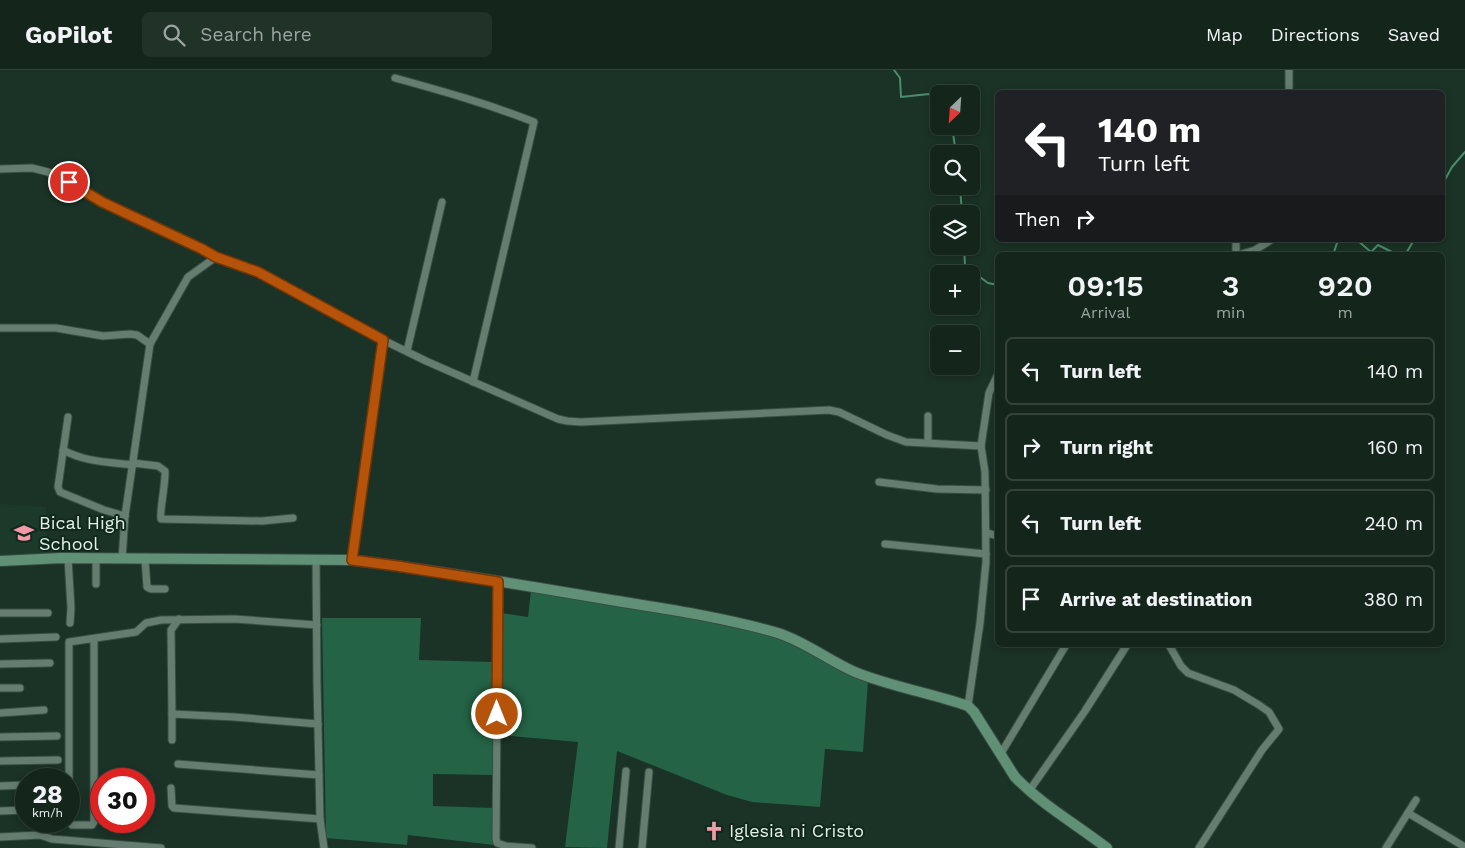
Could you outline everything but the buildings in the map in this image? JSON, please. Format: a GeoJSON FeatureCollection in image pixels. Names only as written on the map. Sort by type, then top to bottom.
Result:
{"type":"FeatureCollection","features":[{"type":"Feature","properties":{"kind":"street"},"geometry":{"type":"LineString","coordinates":[[1289,70],[1289,90]]}},
{"type":"Feature","properties":{"kind":"street"},"geometry":{"type":"LineString","coordinates":[[396,78],[497,108],[534,122],[473,382]]}},
{"type":"Feature","properties":{"kind":"street"},"geometry":{"type":"LineString","coordinates":[[0,169],[32,168],[48,172],[102,202],[216,257],[258,272],[383,340],[534,409],[568,421],[829,410],[839,412],[897,440],[981,446]]}},
{"type":"Feature","properties":{"kind":"street"},"geometry":{"type":"LineString","coordinates":[[407,351],[442,202]]}},
{"type":"Feature","properties":{"kind":"street"},"geometry":{"type":"LineString","coordinates":[[1248,252],[1268,242]]}},
{"type":"Feature","properties":{"kind":"street"},"geometry":{"type":"LineString","coordinates":[[122,559],[125,516],[150,344],[188,278],[216,257]]}},
{"type":"Feature","properties":{"kind":"street"},"geometry":{"type":"LineString","coordinates":[[0,328],[56,328],[103,336],[130,334],[137,335],[150,344]]}},
{"type":"Feature","properties":{"kind":"street"},"geometry":{"type":"LineString","coordinates":[[352,560],[383,340]]}},
{"type":"Feature","properties":{"kind":"street"},"geometry":{"type":"LineString","coordinates":[[968,706],[980,623],[986,554],[986,490],[981,446],[990,393],[995,381]]}},
{"type":"Feature","properties":{"kind":"street"},"geometry":{"type":"LineString","coordinates":[[990,393],[995,392]]}},
{"type":"Feature","properties":{"kind":"street"},"geometry":{"type":"LineString","coordinates":[[928,416],[928,442]]}},
{"type":"Feature","properties":{"kind":"street"},"geometry":{"type":"LineString","coordinates":[[68,417],[58,487],[60,492],[104,510],[125,516]]}},
{"type":"Feature","properties":{"kind":"street"},"geometry":{"type":"LineString","coordinates":[[63,450],[78,458],[90,461],[158,466],[165,471],[161,519],[262,521],[293,518]]}},
{"type":"Feature","properties":{"kind":"street"},"geometry":{"type":"LineString","coordinates":[[879,482],[937,489],[986,490]]}},
{"type":"Feature","properties":{"kind":"street"},"geometry":{"type":"LineString","coordinates":[[986,533],[995,535]]}},
{"type":"Feature","properties":{"kind":"street"},"geometry":{"type":"LineString","coordinates":[[885,544],[986,554]]}},
{"type":"Feature","properties":{"kind":"street"},"geometry":{"type":"LineString","coordinates":[[68,558],[70,623]]}},
{"type":"Feature","properties":{"kind":"street"},"geometry":{"type":"LineString","coordinates":[[0,561],[68,558],[352,560],[714,617],[764,629],[793,639],[836,663],[873,679],[968,706],[974,712],[1014,777],[1029,791],[1107,848]]}},
{"type":"Feature","properties":{"kind":"street"},"geometry":{"type":"LineString","coordinates":[[96,559],[96,584]]}},
{"type":"Feature","properties":{"kind":"street"},"geometry":{"type":"LineString","coordinates":[[145,559],[147,587],[151,589],[165,589]]}},
{"type":"Feature","properties":{"kind":"street"},"geometry":{"type":"LineString","coordinates":[[316,559],[320,819],[324,848]]}},
{"type":"Feature","properties":{"kind":"street"},"geometry":{"type":"LineString","coordinates":[[498,582],[496,839],[502,845],[532,848]]}},
{"type":"Feature","properties":{"kind":"street"},"geometry":{"type":"LineString","coordinates":[[0,613],[48,613]]}},
{"type":"Feature","properties":{"kind":"street"},"geometry":{"type":"LineString","coordinates":[[94,639],[94,822],[89,826],[72,825],[69,817],[69,645],[73,640],[94,639],[136,632],[151,622],[179,619],[234,619],[317,625]]}},
{"type":"Feature","properties":{"kind":"street"},"geometry":{"type":"LineString","coordinates":[[172,740],[171,630],[179,619]]}},
{"type":"Feature","properties":{"kind":"street"},"geometry":{"type":"LineString","coordinates":[[0,639],[56,637]]}},
{"type":"Feature","properties":{"kind":"street"},"geometry":{"type":"LineString","coordinates":[[1000,755],[1065,647]]}},
{"type":"Feature","properties":{"kind":"street"},"geometry":{"type":"LineString","coordinates":[[1029,791],[1086,711],[1125,647]]}},
{"type":"Feature","properties":{"kind":"street"},"geometry":{"type":"LineString","coordinates":[[1170,647],[1181,666],[1188,673],[1234,690],[1259,705],[1269,712],[1279,729],[1262,750],[1199,848]]}},
{"type":"Feature","properties":{"kind":"street"},"geometry":{"type":"LineString","coordinates":[[0,664],[50,663]]}},
{"type":"Feature","properties":{"kind":"street"},"geometry":{"type":"LineString","coordinates":[[0,688],[20,688]]}},
{"type":"Feature","properties":{"kind":"street"},"geometry":{"type":"LineString","coordinates":[[0,713],[44,710]]}},
{"type":"Feature","properties":{"kind":"street"},"geometry":{"type":"LineString","coordinates":[[172,714],[318,724]]}},
{"type":"Feature","properties":{"kind":"street"},"geometry":{"type":"LineString","coordinates":[[0,737],[57,736]]}},
{"type":"Feature","properties":{"kind":"street"},"geometry":{"type":"LineString","coordinates":[[0,761],[58,760]]}},
{"type":"Feature","properties":{"kind":"street"},"geometry":{"type":"LineString","coordinates":[[178,764],[319,775]]}},
{"type":"Feature","properties":{"kind":"street"},"geometry":{"type":"LineString","coordinates":[[619,848],[626,771]]}},
{"type":"Feature","properties":{"kind":"street"},"geometry":{"type":"LineString","coordinates":[[642,848],[649,772]]}},
{"type":"Feature","properties":{"kind":"street"},"geometry":{"type":"LineString","coordinates":[[0,786],[15,785]]}},
{"type":"Feature","properties":{"kind":"street"},"geometry":{"type":"LineString","coordinates":[[171,788],[172,806],[174,808],[320,819]]}},
{"type":"Feature","properties":{"kind":"street"},"geometry":{"type":"LineString","coordinates":[[1386,848],[1416,800]]}},
{"type":"Feature","properties":{"kind":"street"},"geometry":{"type":"LineString","coordinates":[[0,811],[15,810]]}},
{"type":"Feature","properties":{"kind":"street"},"geometry":{"type":"LineString","coordinates":[[1408,813],[1465,846]]}},
{"type":"Feature","properties":{"kind":"street"},"geometry":{"type":"LineString","coordinates":[[0,837],[40,836],[52,839],[161,848]]}},
{"type":"Feature","properties":{"kind":"shaded area","name":"Bical High School"},"geometry":{"type":"Polygon","coordinates":[[[0,504],[46,507],[48,558],[0,560],[0,504]]]}},
{"type":"Feature","properties":{"kind":"green space"},"geometry":{"type":"Polygon","coordinates":[[[531,591],[713,621],[785,638],[868,681],[863,752],[825,749],[820,807],[752,802],[727,795],[617,751],[607,848],[565,847],[578,742],[499,735],[501,613],[528,617],[531,591]]]}},
{"type":"Feature","properties":{"kind":"green space"},"geometry":{"type":"Polygon","coordinates":[[[322,618],[421,618],[419,660],[494,662],[494,775],[433,774],[433,806],[494,808],[494,845],[408,835],[407,845],[326,838],[322,618]]]}},
{"type":"Feature","properties":{"kind":"waterway"},"geometry":{"type":"LineString","coordinates":[[894,70],[900,78],[901,97],[930,95]]}},
{"type":"Feature","properties":{"kind":"waterway"},"geometry":{"type":"LineString","coordinates":[[953,135],[955,145]]}},
{"type":"Feature","properties":{"kind":"waterway"},"geometry":{"type":"LineString","coordinates":[[1445,180],[1452,167],[1465,152]]}},
{"type":"Feature","properties":{"kind":"waterway"},"geometry":{"type":"LineString","coordinates":[[961,195],[961,205]]}},
{"type":"Feature","properties":{"kind":"waterway"},"geometry":{"type":"LineString","coordinates":[[1334,252],[1337,242]]}},
{"type":"Feature","properties":{"kind":"waterway"},"geometry":{"type":"LineString","coordinates":[[1359,242],[1371,252]]}},
{"type":"Feature","properties":{"kind":"waterway"},"geometry":{"type":"LineString","coordinates":[[1407,252],[1413,242]]}},
{"type":"Feature","properties":{"kind":"waterway"},"geometry":{"type":"LineString","coordinates":[[1371,252],[1378,245],[1392,252]]}},
{"type":"Feature","properties":{"kind":"waterway"},"geometry":{"type":"LineString","coordinates":[[964,255],[965,266],[988,283],[995,284]]}},
{"type":"Feature","properties":{"kind":"place","name":"Bical High School"},"geometry":{"type":"Point","coordinates":[24,533]}},
{"type":"Feature","properties":{"kind":"place","name":"Iglesia ni Cristo"},"geometry":{"type":"Point","coordinates":[714,831]}},
{"type":"Feature","properties":{"kind":"route"},"geometry":{"type":"LineString","coordinates":[[69,182],[102,202],[216,257],[258,272],[383,340],[352,560],[498,582],[497,714]]}}]}
